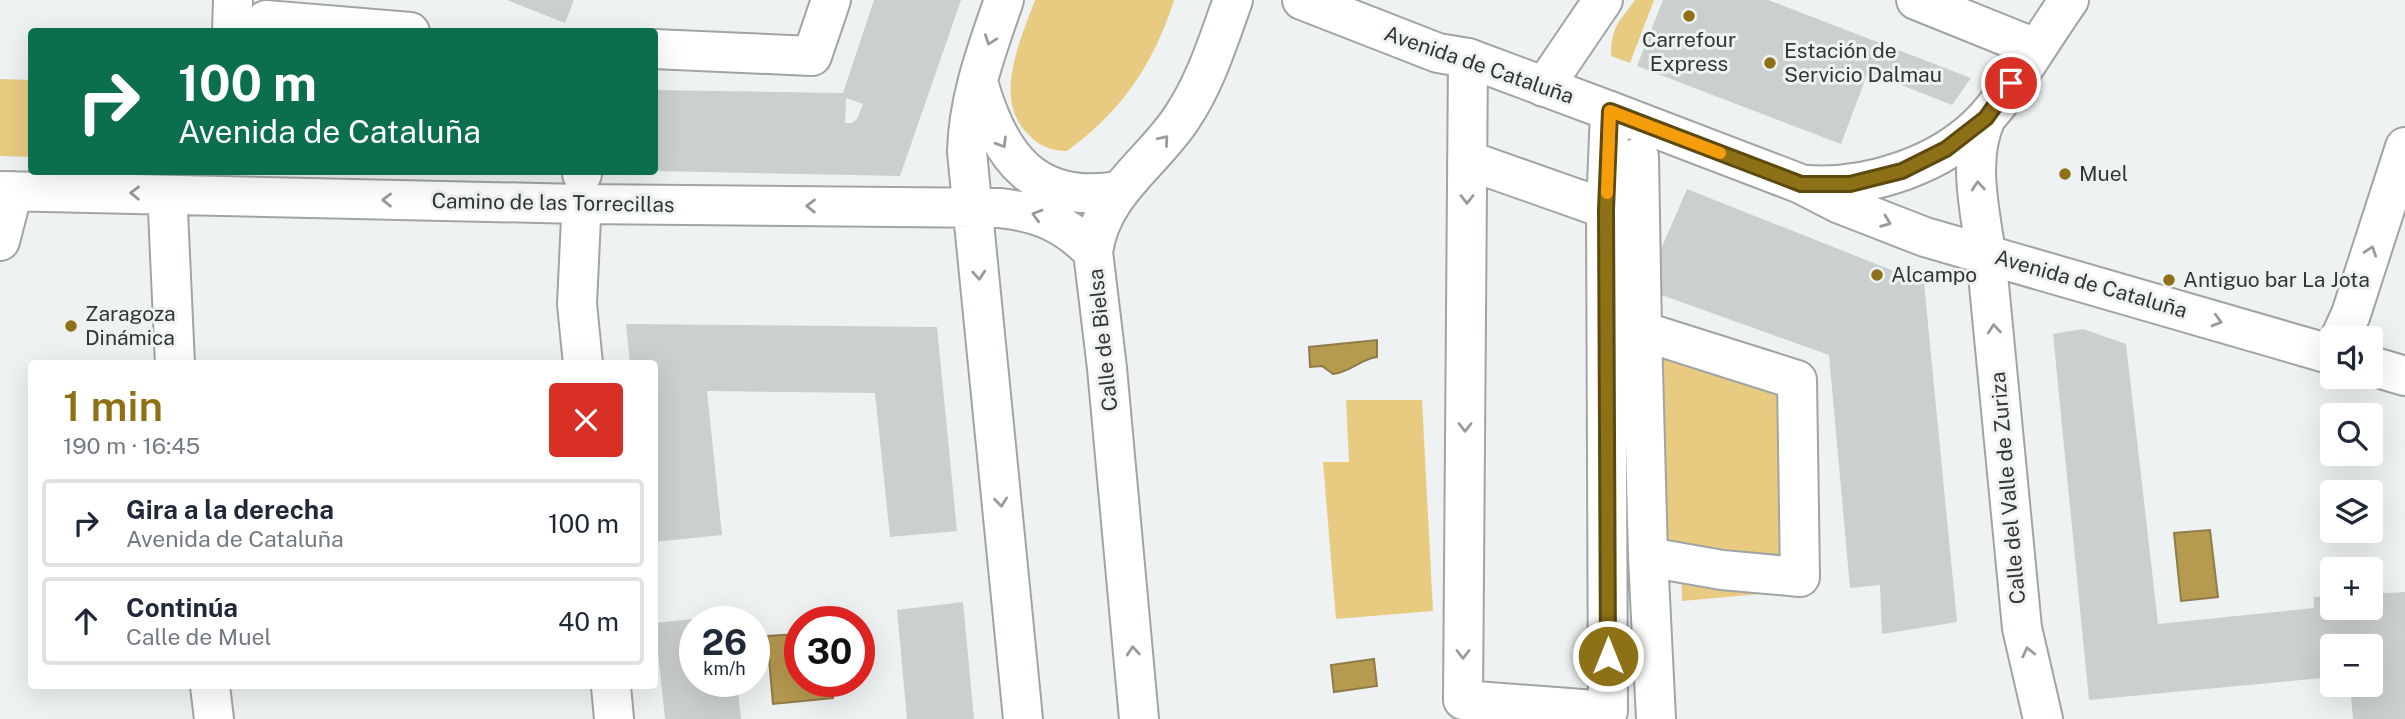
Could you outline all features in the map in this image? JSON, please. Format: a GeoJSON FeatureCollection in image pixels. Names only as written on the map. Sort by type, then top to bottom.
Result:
{"type":"FeatureCollection","features":[{"type":"Feature","properties":{"kind":"street"},"geometry":{"type":"LineString","coordinates":[[233,0],[249,26],[303,28]]}},
{"type":"Feature","properties":{"kind":"street"},"geometry":{"type":"LineString","coordinates":[[658,49],[812,56],[831,0]]}},
{"type":"Feature","properties":{"kind":"street"},"geometry":{"type":"LineString","coordinates":[[1004,0],[978,80],[967,134],[971,208],[1023,719]]}},
{"type":"Feature","properties":{"kind":"street","name":"Calle de Bielsa"},"geometry":{"type":"LineString","coordinates":[[1139,719],[1107,368],[1093,252],[1100,220],[1118,191],[1162,143],[1194,99],[1216,50],[1233,0]]}},
{"type":"Feature","properties":{"kind":"street","name":"Avenida de Cataluña"},"geometry":{"type":"LineString","coordinates":[[1302,0],[1438,53],[1468,58],[1610,111],[1801,184],[1840,204],[1913,232],[2320,350]]}},
{"type":"Feature","properties":{"kind":"street"},"geometry":{"type":"LineString","coordinates":[[1544,87],[1603,0]]}},
{"type":"Feature","properties":{"kind":"street"},"geometry":{"type":"LineString","coordinates":[[1916,0],[2035,48]]}},
{"type":"Feature","properties":{"kind":"street"},"geometry":{"type":"LineString","coordinates":[[1801,184],[1850,184],[1902,171],[1946,149],[1986,118],[2069,0]]}},
{"type":"Feature","properties":{"kind":"street"},"geometry":{"type":"LineString","coordinates":[[1468,58],[1463,700],[1608,711],[1606,209],[1610,111]]}},
{"type":"Feature","properties":{"kind":"street"},"geometry":{"type":"LineString","coordinates":[[978,80],[995,131],[1007,151],[1039,182],[1083,195],[1118,191]]}},
{"type":"Feature","properties":{"kind":"street","name":"Calle del Valle de Zuriza"},"geometry":{"type":"LineString","coordinates":[[1986,118],[1976,146],[1976,164],[2022,628],[2043,719]]}},
{"type":"Feature","properties":{"kind":"street"},"geometry":{"type":"LineString","coordinates":[[2346,326],[2405,148]]}},
{"type":"Feature","properties":{"kind":"street"},"geometry":{"type":"LineString","coordinates":[[1639,158],[1648,557],[1656,719]]}},
{"type":"Feature","properties":{"kind":"street"},"geometry":{"type":"LineString","coordinates":[[1468,160],[1606,209]]}},
{"type":"Feature","properties":{"kind":"street","name":"Camino de las Torrecillas"},"geometry":{"type":"LineString","coordinates":[[6,191],[225,184],[1020,210],[1046,217],[1065,227],[1093,252]]}},
{"type":"Feature","properties":{"kind":"street"},"geometry":{"type":"LineString","coordinates":[[0,241],[6,191]]}},
{"type":"Feature","properties":{"kind":"street"},"geometry":{"type":"LineString","coordinates":[[168,211],[175,360]]}},
{"type":"Feature","properties":{"kind":"street"},"geometry":{"type":"LineString","coordinates":[[581,218],[577,304],[583,360]]}},
{"type":"Feature","properties":{"kind":"street"},"geometry":{"type":"LineString","coordinates":[[1642,331],[1797,380],[1800,577],[1722,570],[1648,557]]}},
{"type":"Feature","properties":{"kind":"street"},"geometry":{"type":"LineString","coordinates":[[2383,370],[2405,376]]}},
{"type":"Feature","properties":{"kind":"street"},"geometry":{"type":"LineString","coordinates":[[210,689],[214,719]]}},
{"type":"Feature","properties":{"kind":"street"},"geometry":{"type":"LineString","coordinates":[[611,689],[614,719]]}},
{"type":"Feature","properties":{"kind":"shaded area"},"geometry":{"type":"Polygon","coordinates":[[[1035,0],[1174,0],[1146,66],[1133,85],[1104,120],[1067,151],[1056,150],[1036,142],[1017,120],[1012,104],[1013,68],[1035,0]]]}},
{"type":"Feature","properties":{"kind":"shaded area"},"geometry":{"type":"Polygon","coordinates":[[[1635,0],[1654,0],[1630,63],[1611,56],[1611,46],[1617,25],[1635,0]]]}},
{"type":"Feature","properties":{"kind":"shaded area"},"geometry":{"type":"Polygon","coordinates":[[[0,79],[28,80],[28,157],[0,156],[0,79]]]}},
{"type":"Feature","properties":{"kind":"shaded area"},"geometry":{"type":"Polygon","coordinates":[[[1377,340],[1377,357],[1346,370],[1333,374],[1322,366],[1310,367],[1309,347],[1377,340]]]}},
{"type":"Feature","properties":{"kind":"shaded area"},"geometry":{"type":"Polygon","coordinates":[[[1659,351],[1793,386],[1795,591],[1682,601],[1681,558],[1651,552],[1659,351]]]}},
{"type":"Feature","properties":{"kind":"shaded area"},"geometry":{"type":"Polygon","coordinates":[[[1346,400],[1422,400],[1433,611],[1336,619],[1323,462],[1349,462],[1346,400]]]}},
{"type":"Feature","properties":{"kind":"shaded area"},"geometry":{"type":"Polygon","coordinates":[[[2210,530],[2218,597],[2181,601],[2174,533],[2210,530]]]}},
{"type":"Feature","properties":{"kind":"shaded area"},"geometry":{"type":"Polygon","coordinates":[[[784,635],[784,697],[833,698],[773,704],[770,636],[784,635]]]}},
{"type":"Feature","properties":{"kind":"shaded area"},"geometry":{"type":"Polygon","coordinates":[[[1374,659],[1377,686],[1334,692],[1331,665],[1374,659]]]}},
{"type":"Feature","properties":{"kind":"building"},"geometry":{"type":"Polygon","coordinates":[[[507,0],[574,0],[565,23],[507,0]]]}},
{"type":"Feature","properties":{"kind":"building"},"geometry":{"type":"Polygon","coordinates":[[[874,0],[961,0],[900,176],[658,171],[658,90],[843,93],[874,0]],[[846,98],[845,123],[852,123],[857,119],[863,104],[846,98]]]}},
{"type":"Feature","properties":{"kind":"building"},"geometry":{"type":"Polygon","coordinates":[[[1663,0],[1768,0],[1971,78],[1952,105],[1868,72],[1841,144],[1637,66],[1663,0]]]}},
{"type":"Feature","properties":{"kind":"building"},"geometry":{"type":"Polygon","coordinates":[[[1687,189],[1924,283],[1957,622],[1882,634],[1880,585],[1850,588],[1829,355],[1656,293],[1655,263],[1687,189]]]}},
{"type":"Feature","properties":{"kind":"building"},"geometry":{"type":"Polygon","coordinates":[[[626,324],[937,327],[957,531],[890,537],[875,393],[707,391],[722,535],[658,542],[658,360],[630,360],[626,324]]]}},
{"type":"Feature","properties":{"kind":"building"},"geometry":{"type":"Polygon","coordinates":[[[2083,329],[2126,344],[2158,624],[2314,608],[2314,597],[2320,597],[2320,620],[2383,620],[2383,593],[2405,592],[2405,719],[2353,719],[2351,697],[2383,697],[2383,634],[2320,634],[2320,678],[2089,700],[2053,334],[2083,329]]]}},
{"type":"Feature","properties":{"kind":"building"},"geometry":{"type":"Polygon","coordinates":[[[963,602],[974,719],[907,719],[897,610],[963,602]]]}},
{"type":"Feature","properties":{"kind":"building"},"geometry":{"type":"Polygon","coordinates":[[[679,620],[679,697],[739,697],[741,719],[665,719],[658,652],[658,623],[679,620]]]}},
{"type":"Feature","properties":{"kind":"slow traffic"},"geometry":{"type":"LineString","coordinates":[[1607,193],[1610,111],[1720,153]]}},
{"type":"Feature","properties":{"kind":"place","name":"Carrefour Express"},"geometry":{"type":"Point","coordinates":[1689,16]}},
{"type":"Feature","properties":{"kind":"place","name":"Estación de Servicio Dalmau"},"geometry":{"type":"Point","coordinates":[1770,63]}},
{"type":"Feature","properties":{"kind":"place","name":"Muel"},"geometry":{"type":"Point","coordinates":[2065,174]}},
{"type":"Feature","properties":{"kind":"place","name":"Alcampo"},"geometry":{"type":"Point","coordinates":[1877,275]}},
{"type":"Feature","properties":{"kind":"place","name":"Antiguo bar La Jota"},"geometry":{"type":"Point","coordinates":[2169,280]}},
{"type":"Feature","properties":{"kind":"place","name":"Zaragoza Dinámica"},"geometry":{"type":"Point","coordinates":[71,326]}},
{"type":"Feature","properties":{"kind":"route"},"geometry":{"type":"LineString","coordinates":[[1608,656],[1606,209],[1610,111],[1801,184],[1825,186],[1850,184],[1902,171],[1946,149],[1986,118],[2011,83]]}}]}
